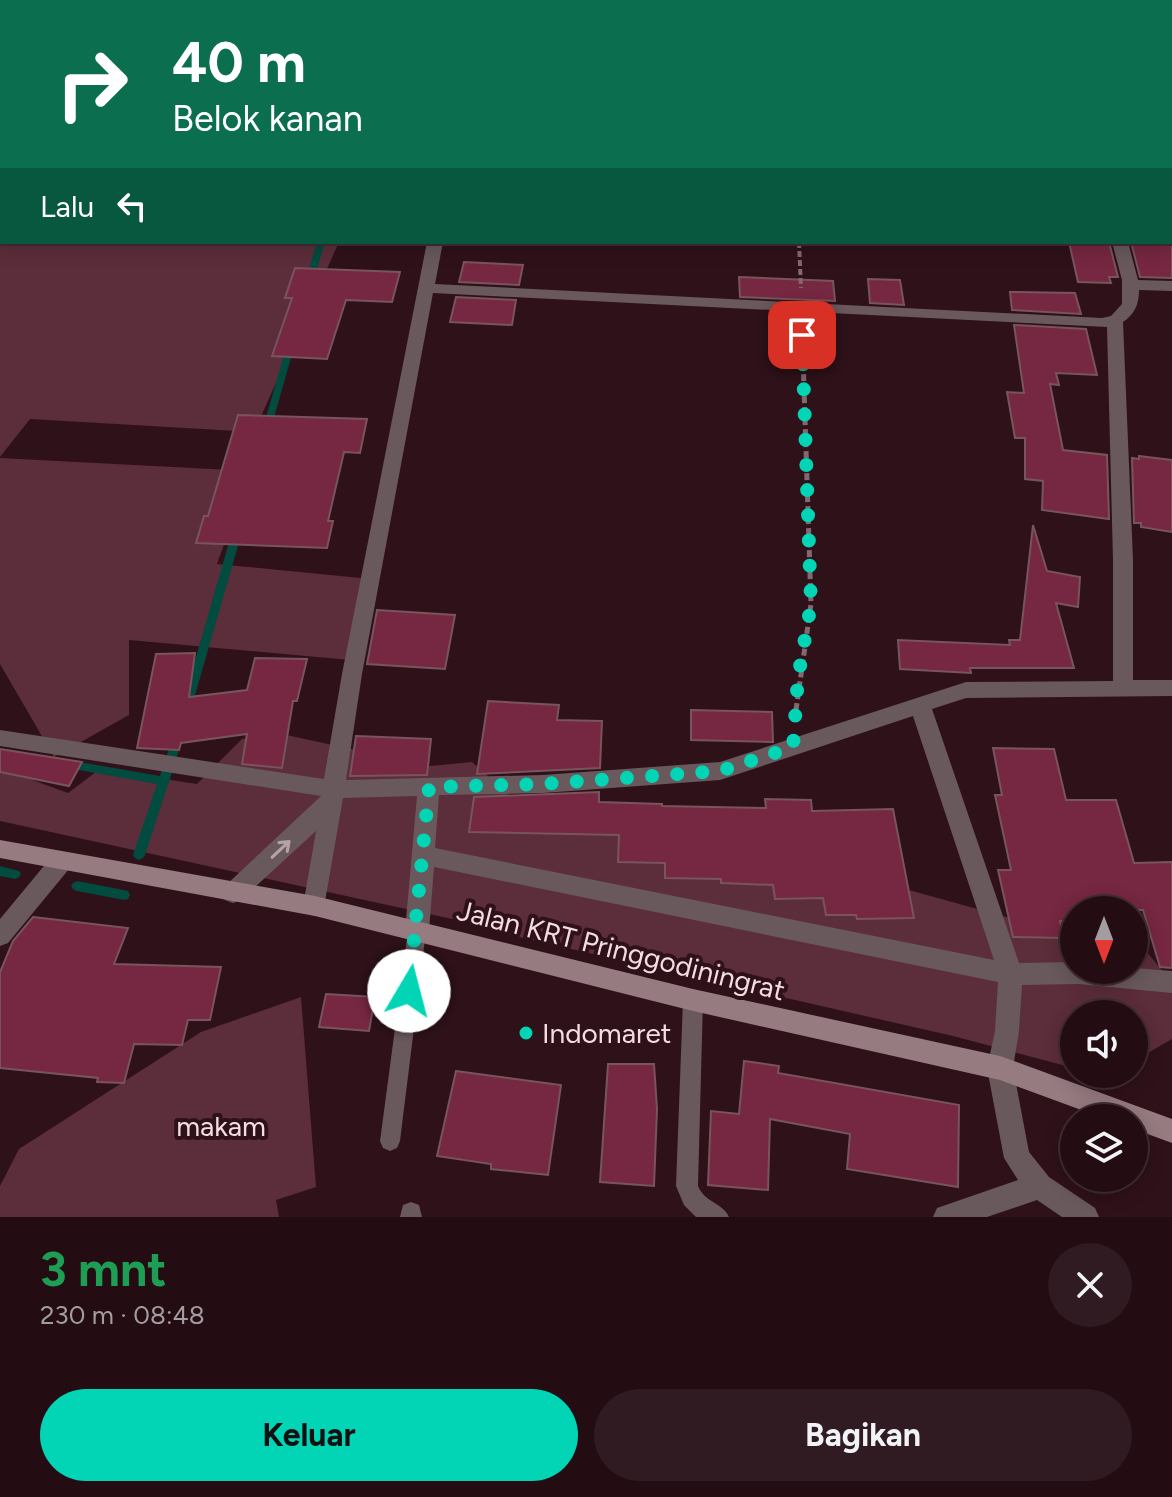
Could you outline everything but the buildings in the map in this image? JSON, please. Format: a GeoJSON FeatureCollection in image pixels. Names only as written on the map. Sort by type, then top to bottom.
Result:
{"type":"FeatureCollection","features":[{"type":"Feature","properties":{"kind":"main road","name":"Jalan KRT Pringgodiningrat"},"geometry":{"type":"LineString","coordinates":[[0,849],[315,906],[693,1000],[1000,1068],[1172,1131]]}},
{"type":"Feature","properties":{"kind":"street"},"geometry":{"type":"LineString","coordinates":[[315,906],[331,797],[435,244]]}},
{"type":"Feature","properties":{"kind":"street"},"geometry":{"type":"LineString","coordinates":[[425,288],[801,310],[1115,322],[1129,313],[1130,285],[1120,244]]}},
{"type":"Feature","properties":{"kind":"street"},"geometry":{"type":"LineString","coordinates":[[1130,285],[1172,286]]}},
{"type":"Feature","properties":{"kind":"street"},"geometry":{"type":"LineString","coordinates":[[1115,322],[1123,560],[1123,687]]}},
{"type":"Feature","properties":{"kind":"street"},"geometry":{"type":"LineString","coordinates":[[0,738],[331,797],[429,787],[543,784],[720,771],[966,690],[1172,688]]}},
{"type":"Feature","properties":{"kind":"street"},"geometry":{"type":"LineString","coordinates":[[920,705],[1011,974],[1007,1031],[1000,1068],[1017,1158],[1040,1186],[1085,1217]]}},
{"type":"Feature","properties":{"kind":"street"},"geometry":{"type":"LineString","coordinates":[[417,931],[429,787]]}},
{"type":"Feature","properties":{"kind":"street"},"geometry":{"type":"LineString","coordinates":[[233,893],[331,797]]}},
{"type":"Feature","properties":{"kind":"street"},"geometry":{"type":"LineString","coordinates":[[424,855],[1011,974],[1079,973],[1172,982]]}},
{"type":"Feature","properties":{"kind":"street"},"geometry":{"type":"LineString","coordinates":[[0,936],[61,862]]}},
{"type":"Feature","properties":{"kind":"street"},"geometry":{"type":"LineString","coordinates":[[947,1217],[1040,1186]]}},
{"type":"Feature","properties":{"kind":"lane"},"geometry":{"type":"LineString","coordinates":[[390,1141],[417,931]]}},
{"type":"Feature","properties":{"kind":"lane"},"geometry":{"type":"LineString","coordinates":[[693,1000],[687,1186],[690,1197],[699,1208],[718,1217]]}},
{"type":"Feature","properties":{"kind":"path"},"geometry":{"type":"LineString","coordinates":[[793,747],[798,678],[811,604],[799,244]]}},
{"type":"Feature","properties":{"kind":"green space"},"geometry":{"type":"Polygon","coordinates":[[[0,244],[338,244],[254,432],[30,419],[0,457],[0,244]]]}},
{"type":"Feature","properties":{"kind":"green space"},"geometry":{"type":"Polygon","coordinates":[[[0,458],[250,471],[217,564],[361,578],[350,660],[129,640],[129,715],[54,757],[0,664],[0,458]]]}},
{"type":"Feature","properties":{"kind":"green space"},"geometry":{"type":"Polygon","coordinates":[[[277,733],[430,766],[472,762],[521,805],[589,833],[708,844],[880,882],[1060,931],[1060,984],[1148,984],[1148,954],[1172,982],[1172,1039],[1148,1053],[1148,1000],[1060,1000],[1060,1064],[953,1036],[452,919],[0,821],[0,768],[68,793],[100,769],[197,784],[242,739],[277,733]]]}},
{"type":"Feature","properties":{"kind":"green space","name":"makam"},"geometry":{"type":"Polygon","coordinates":[[[301,997],[316,1187],[276,1200],[279,1217],[0,1217],[0,1186],[19,1149],[201,1032],[301,997]]]}},
{"type":"Feature","properties":{"kind":"waterway"},"geometry":{"type":"LineString","coordinates":[[310,279],[320,244]]}},
{"type":"Feature","properties":{"kind":"waterway"},"geometry":{"type":"LineString","coordinates":[[267,428],[291,344]]}},
{"type":"Feature","properties":{"kind":"waterway"},"geometry":{"type":"LineString","coordinates":[[186,709],[237,532]]}},
{"type":"Feature","properties":{"kind":"waterway"},"geometry":{"type":"LineString","coordinates":[[164,781],[177,740]]}},
{"type":"Feature","properties":{"kind":"waterway"},"geometry":{"type":"LineString","coordinates":[[68,764],[164,781]]}},
{"type":"Feature","properties":{"kind":"waterway"},"geometry":{"type":"LineString","coordinates":[[139,855],[164,781]]}},
{"type":"Feature","properties":{"kind":"waterway"},"geometry":{"type":"LineString","coordinates":[[0,871],[15,874]]}},
{"type":"Feature","properties":{"kind":"waterway"},"geometry":{"type":"LineString","coordinates":[[77,886],[124,895]]}},
{"type":"Feature","properties":{"kind":"place","name":"Indomaret"},"geometry":{"type":"Point","coordinates":[526,1033]}},
{"type":"Feature","properties":{"kind":"route"},"geometry":{"type":"LineString","coordinates":[[409,991],[429,787],[543,784],[720,771],[793,747],[798,678],[811,604],[802,335]]}}]}
